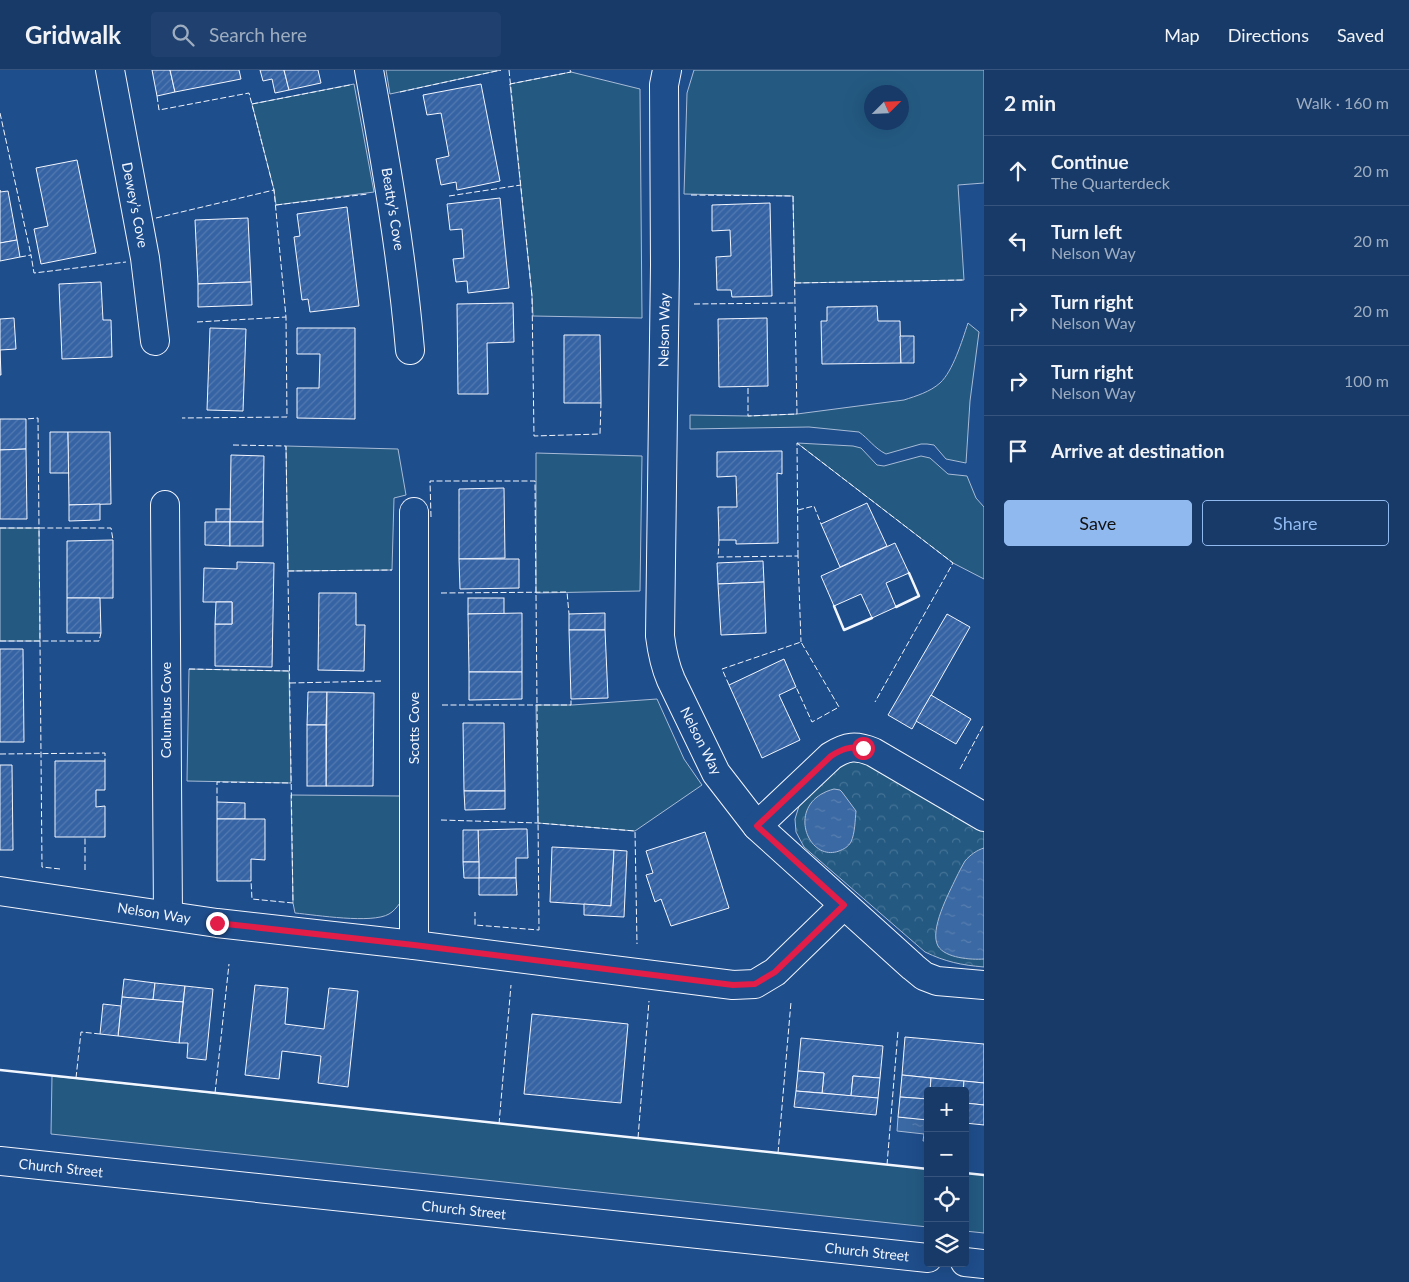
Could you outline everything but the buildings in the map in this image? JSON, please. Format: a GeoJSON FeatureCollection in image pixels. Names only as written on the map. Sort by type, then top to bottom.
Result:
{"type":"FeatureCollection","features":[{"type":"Feature","properties":{"kind":"street","name":"Dewey’s Cove"},"geometry":{"type":"LineString","coordinates":[[110,70],[145,258],[155,340]]}},
{"type":"Feature","properties":{"kind":"street","name":"Beatty’s Cove"},"geometry":{"type":"LineString","coordinates":[[369,70],[388,172],[405,292],[410,350]]}},
{"type":"Feature","properties":{"kind":"street","name":"Nelson Way"},"geometry":{"type":"LineString","coordinates":[[0,891],[217,923],[414,945],[733,985],[755,984],[775,972],[844,905],[757,826],[716,773],[670,680],[662,651],[660,636],[665,265],[664,85],[667,70]]}},
{"type":"Feature","properties":{"kind":"street","name":"Columbus Cove"},"geometry":{"type":"LineString","coordinates":[[165,505],[168,915]]}},
{"type":"Feature","properties":{"kind":"street","name":"Scotts Cove"},"geometry":{"type":"LineString","coordinates":[[414,512],[414,945]]}},
{"type":"Feature","properties":{"kind":"street"},"geometry":{"type":"LineString","coordinates":[[757,826],[831,756],[853,746],[873,752],[984,816]]}},
{"type":"Feature","properties":{"kind":"street"},"geometry":{"type":"LineString","coordinates":[[844,905],[924,976],[937,981],[984,985]]}},
{"type":"Feature","properties":{"kind":"street","name":"Church Street"},"geometry":{"type":"LineString","coordinates":[[0,1161],[924,1258]]}},
{"type":"Feature","properties":{"kind":"street"},"geometry":{"type":"LineString","coordinates":[[969,1262],[984,1264]]}},
{"type":"Feature","properties":{"kind":"green space"},"geometry":{"type":"Polygon","coordinates":[[[386,70],[501,70],[390,94],[386,70]]]}},
{"type":"Feature","properties":{"kind":"green space"},"geometry":{"type":"Polygon","coordinates":[[[694,70],[984,70],[984,183],[958,185],[964,280],[795,283],[793,196],[684,194],[687,93],[694,70]]]}},
{"type":"Feature","properties":{"kind":"green space"},"geometry":{"type":"Polygon","coordinates":[[[571,72],[640,89],[642,318],[533,316],[510,84],[571,72]]]}},
{"type":"Feature","properties":{"kind":"green space"},"geometry":{"type":"Polygon","coordinates":[[[354,84],[374,192],[276,205],[274,190],[252,104],[354,84]]]}},
{"type":"Feature","properties":{"kind":"green space"},"geometry":{"type":"Polygon","coordinates":[[[968,323],[979,332],[970,401],[966,463],[946,459],[934,445],[927,444],[886,454],[859,432],[809,427],[690,429],[690,415],[748,416],[797,414],[904,400],[918,395],[936,386],[945,378],[957,355],[968,323]]]}},
{"type":"Feature","properties":{"kind":"green space"},"geometry":{"type":"Polygon","coordinates":[[[797,443],[861,448],[877,465],[884,466],[921,456],[930,458],[948,474],[967,476],[976,498],[984,507],[984,579],[953,563],[797,443]]]}},
{"type":"Feature","properties":{"kind":"green space"},"geometry":{"type":"Polygon","coordinates":[[[286,446],[398,449],[406,495],[394,498],[392,570],[288,571],[286,446]]]}},
{"type":"Feature","properties":{"kind":"green space"},"geometry":{"type":"Polygon","coordinates":[[[536,453],[642,456],[640,591],[536,593],[536,453]]]}},
{"type":"Feature","properties":{"kind":"green space"},"geometry":{"type":"Polygon","coordinates":[[[0,528],[39,528],[40,641],[0,641],[0,528]]]}},
{"type":"Feature","properties":{"kind":"green space"},"geometry":{"type":"Polygon","coordinates":[[[189,669],[289,671],[291,783],[187,781],[189,669]]]}},
{"type":"Feature","properties":{"kind":"green space"},"geometry":{"type":"Polygon","coordinates":[[[657,699],[684,759],[702,785],[635,831],[538,823],[536,705],[572,705],[657,699]]]}},
{"type":"Feature","properties":{"kind":"green space"},"geometry":{"type":"Polygon","coordinates":[[[852,760],[865,762],[984,831],[984,967],[954,962],[925,952],[804,847],[796,832],[795,819],[799,806],[807,794],[835,767],[852,760]]]}},
{"type":"Feature","properties":{"kind":"green space"},"geometry":{"type":"Polygon","coordinates":[[[291,795],[401,796],[400,903],[392,912],[381,917],[357,919],[295,913],[293,903],[291,795]]]}},
{"type":"Feature","properties":{"kind":"green space"},"geometry":{"type":"Polygon","coordinates":[[[52,1076],[924,1169],[924,1227],[51,1134],[52,1076]]]}},
{"type":"Feature","properties":{"kind":"green space"},"geometry":{"type":"Polygon","coordinates":[[[969,1173],[984,1175],[984,1233],[969,1231],[969,1173]]]}},
{"type":"Feature","properties":{"kind":"water"},"geometry":{"type":"Polygon","coordinates":[[[834,789],[842,792],[856,811],[855,827],[851,842],[847,847],[839,851],[828,852],[818,848],[810,840],[806,829],[805,817],[809,806],[819,796],[834,789]]]}},
{"type":"Feature","properties":{"kind":"water"},"geometry":{"type":"Polygon","coordinates":[[[984,848],[984,959],[952,956],[941,950],[938,946],[936,931],[938,921],[965,861],[974,853],[984,848]]]}},
{"type":"Feature","properties":{"kind":"water"},"geometry":{"type":"Polygon","coordinates":[[[898,1117],[924,1120],[924,1134],[897,1131],[898,1117]]]}},
{"type":"Feature","properties":{"kind":"fence"},"geometry":{"type":"LineString","coordinates":[[400,92],[501,70]]}},
{"type":"Feature","properties":{"kind":"fence"},"geometry":{"type":"LineString","coordinates":[[509,70],[532,296],[534,436],[600,434],[601,403]]}},
{"type":"Feature","properties":{"kind":"fence"},"geometry":{"type":"LineString","coordinates":[[510,85],[571,72],[570,70]]}},
{"type":"Feature","properties":{"kind":"fence"},"geometry":{"type":"LineString","coordinates":[[252,104],[350,85]]}},
{"type":"Feature","properties":{"kind":"fence"},"geometry":{"type":"LineString","coordinates":[[157,96],[159,110],[249,93],[274,190]]}},
{"type":"Feature","properties":{"kind":"fence"},"geometry":{"type":"LineString","coordinates":[[0,113],[31,255]]}},
{"type":"Feature","properties":{"kind":"fence"},"geometry":{"type":"LineString","coordinates":[[449,196],[521,185]]}},
{"type":"Feature","properties":{"kind":"fence"},"geometry":{"type":"LineString","coordinates":[[156,218],[274,190],[286,317],[287,417],[182,418]]}},
{"type":"Feature","properties":{"kind":"fence"},"geometry":{"type":"LineString","coordinates":[[276,205],[368,194]]}},
{"type":"Feature","properties":{"kind":"fence"},"geometry":{"type":"LineString","coordinates":[[691,195],[793,196],[797,414],[748,416],[748,386]]}},
{"type":"Feature","properties":{"kind":"fence"},"geometry":{"type":"LineString","coordinates":[[20,257],[31,255],[34,273],[126,262]]}},
{"type":"Feature","properties":{"kind":"fence"},"geometry":{"type":"LineString","coordinates":[[795,283],[964,280]]}},
{"type":"Feature","properties":{"kind":"fence"},"geometry":{"type":"LineString","coordinates":[[694,304],[795,303]]}},
{"type":"Feature","properties":{"kind":"fence"},"geometry":{"type":"LineString","coordinates":[[197,322],[286,317]]}},
{"type":"Feature","properties":{"kind":"fence"},"geometry":{"type":"LineString","coordinates":[[0,528],[39,528],[38,418],[26,419]]}},
{"type":"Feature","properties":{"kind":"fence"},"geometry":{"type":"LineString","coordinates":[[798,556],[797,443],[953,563],[875,702]]}},
{"type":"Feature","properties":{"kind":"fence"},"geometry":{"type":"LineString","coordinates":[[233,445],[286,446],[293,903],[252,899],[251,881]]}},
{"type":"Feature","properties":{"kind":"fence"},"geometry":{"type":"LineString","coordinates":[[431,517],[430,481],[535,481],[539,930],[475,925],[475,912]]}},
{"type":"Feature","properties":{"kind":"fence"},"geometry":{"type":"LineString","coordinates":[[798,510],[814,506],[821,524]]}},
{"type":"Feature","properties":{"kind":"fence"},"geometry":{"type":"LineString","coordinates":[[60,869],[42,867],[39,528],[111,528],[113,540]]}},
{"type":"Feature","properties":{"kind":"fence"},"geometry":{"type":"LineString","coordinates":[[719,540],[718,557],[798,556],[801,642]]}},
{"type":"Feature","properties":{"kind":"fence"},"geometry":{"type":"LineString","coordinates":[[288,571],[392,570]]}},
{"type":"Feature","properties":{"kind":"fence"},"geometry":{"type":"LineString","coordinates":[[441,593],[567,592],[569,614]]}},
{"type":"Feature","properties":{"kind":"fence"},"geometry":{"type":"LineString","coordinates":[[0,641],[99,641],[101,633]]}},
{"type":"Feature","properties":{"kind":"fence"},"geometry":{"type":"LineString","coordinates":[[729,685],[722,669],[801,642],[839,707],[812,722],[796,687]]}},
{"type":"Feature","properties":{"kind":"fence"},"geometry":{"type":"LineString","coordinates":[[189,669],[289,671]]}},
{"type":"Feature","properties":{"kind":"fence"},"geometry":{"type":"LineString","coordinates":[[290,683],[381,681]]}},
{"type":"Feature","properties":{"kind":"fence"},"geometry":{"type":"LineString","coordinates":[[442,705],[571,705],[571,699]]}},
{"type":"Feature","properties":{"kind":"fence"},"geometry":{"type":"LineString","coordinates":[[960,769],[984,724]]}},
{"type":"Feature","properties":{"kind":"fence"},"geometry":{"type":"LineString","coordinates":[[0,754],[105,753],[105,761]]}},
{"type":"Feature","properties":{"kind":"fence"},"geometry":{"type":"LineString","coordinates":[[217,802],[217,782],[291,783]]}},
{"type":"Feature","properties":{"kind":"fence"},"geometry":{"type":"LineString","coordinates":[[441,820],[538,823],[635,831],[637,944]]}},
{"type":"Feature","properties":{"kind":"fence"},"geometry":{"type":"LineString","coordinates":[[85,837],[85,870]]}},
{"type":"Feature","properties":{"kind":"fence"},"geometry":{"type":"LineString","coordinates":[[215,1093],[229,964]]}},
{"type":"Feature","properties":{"kind":"fence"},"geometry":{"type":"LineString","coordinates":[[499,1124],[511,985]]}},
{"type":"Feature","properties":{"kind":"fence"},"geometry":{"type":"LineString","coordinates":[[638,1138],[649,1001]]}},
{"type":"Feature","properties":{"kind":"fence"},"geometry":{"type":"LineString","coordinates":[[778,1153],[791,1002]]}},
{"type":"Feature","properties":{"kind":"fence"},"geometry":{"type":"LineString","coordinates":[[887,1165],[898,1031]]}},
{"type":"Feature","properties":{"kind":"fence"},"geometry":{"type":"LineString","coordinates":[[76,1078],[81,1032],[100,1034]]}},
{"type":"Feature","properties":{"kind":"wall"},"geometry":{"type":"LineString","coordinates":[[896,607],[919,596],[909,573]]}},
{"type":"Feature","properties":{"kind":"wall"},"geometry":{"type":"LineString","coordinates":[[834,606],[844,630],[872,618]]}},
{"type":"Feature","properties":{"kind":"wall"},"geometry":{"type":"LineString","coordinates":[[0,1070],[924,1169]]}},
{"type":"Feature","properties":{"kind":"wall"},"geometry":{"type":"LineString","coordinates":[[969,1173],[984,1175]]}},
{"type":"Feature","properties":{"kind":"route"},"geometry":{"type":"LineString","coordinates":[[217,923],[414,945],[733,985],[755,984],[775,972],[844,905],[757,826],[831,756],[853,746],[863,748]]}}]}
